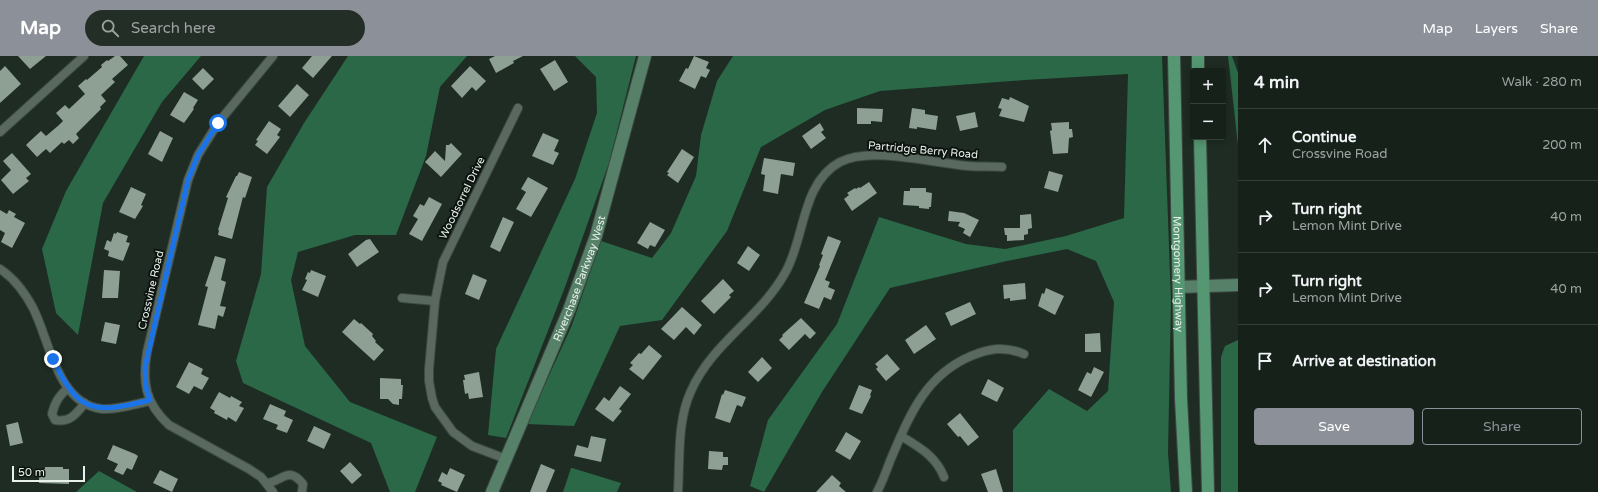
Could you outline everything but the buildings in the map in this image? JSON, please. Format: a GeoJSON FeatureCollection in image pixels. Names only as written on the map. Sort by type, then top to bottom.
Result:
{"type":"FeatureCollection","features":[{"type":"Feature","properties":{"kind":"main road","name":"Montgomery Highway"},"geometry":{"type":"LineString","coordinates":[[1174,56],[1179,287],[1186,492]]}},
{"type":"Feature","properties":{"kind":"main road"},"geometry":{"type":"LineString","coordinates":[[1198,56],[1198,68]]}},
{"type":"Feature","properties":{"kind":"main road"},"geometry":{"type":"LineString","coordinates":[[1200,140],[1208,492]]}},
{"type":"Feature","properties":{"kind":"street"},"geometry":{"type":"LineString","coordinates":[[0,132],[84,56]]}},
{"type":"Feature","properties":{"kind":"street","name":"Crossvine Road"},"geometry":{"type":"LineString","coordinates":[[273,56],[218,123],[198,155],[188,180],[145,367],[146,388],[150,400],[162,418],[169,425],[261,477],[273,492]]}},
{"type":"Feature","properties":{"kind":"street","name":"Riverchase Parkway West"},"geometry":{"type":"LineString","coordinates":[[492,492],[569,310],[596,236],[645,56]]}},
{"type":"Feature","properties":{"kind":"street","name":"Woodsorrel Drive"},"geometry":{"type":"LineString","coordinates":[[506,459],[465,441],[453,432],[435,407],[429,381],[435,301],[443,262],[518,108]]}},
{"type":"Feature","properties":{"kind":"street","name":"Partridge Berry Road"},"geometry":{"type":"LineString","coordinates":[[678,492],[683,419],[686,405],[695,381],[714,354],[765,302],[786,272],[794,253],[813,194],[821,179],[829,170],[840,162],[856,156],[876,155],[970,166],[1002,167]]}},
{"type":"Feature","properties":{"kind":"street"},"geometry":{"type":"LineString","coordinates":[[0,269],[12,279],[28,298],[34,309],[57,369],[68,388],[79,400],[102,409],[112,409],[150,400]]}},
{"type":"Feature","properties":{"kind":"street"},"geometry":{"type":"LineString","coordinates":[[1179,287],[1238,285]]}},
{"type":"Feature","properties":{"kind":"street"},"geometry":{"type":"LineString","coordinates":[[402,298],[435,301]]}},
{"type":"Feature","properties":{"kind":"street"},"geometry":{"type":"LineString","coordinates":[[876,492],[910,416],[924,392],[949,368],[974,355],[1001,348],[1013,349],[1024,354]]}},
{"type":"Feature","properties":{"kind":"street"},"geometry":{"type":"LineString","coordinates":[[68,388],[54,404],[52,414],[55,420],[62,421],[71,419],[85,403]]}},
{"type":"Feature","properties":{"kind":"street"},"geometry":{"type":"LineString","coordinates":[[901,436],[925,451],[940,468],[944,477]]}},
{"type":"Feature","properties":{"kind":"street"},"geometry":{"type":"LineString","coordinates":[[266,483],[272,482],[288,474],[292,475],[298,478],[303,484],[302,492]]}},
{"type":"Feature","properties":{"kind":"green space"},"geometry":{"type":"Polygon","coordinates":[[[144,56],[201,56],[162,102],[103,203],[78,335],[56,313],[42,249],[66,191],[144,56]]]}},
{"type":"Feature","properties":{"kind":"green space"},"geometry":{"type":"Polygon","coordinates":[[[348,56],[467,56],[440,87],[426,156],[396,235],[355,235],[298,252],[291,280],[305,346],[350,402],[437,437],[415,492],[390,492],[371,443],[243,383],[236,361],[261,274],[267,187],[304,123],[348,56]]]}},
{"type":"Feature","properties":{"kind":"green space"},"geometry":{"type":"Polygon","coordinates":[[[575,56],[636,56],[609,163],[565,287],[506,438],[488,435],[496,349],[575,179],[597,113],[596,77],[575,56]]]}},
{"type":"Feature","properties":{"kind":"green space"},"geometry":{"type":"Polygon","coordinates":[[[733,56],[1162,56],[1171,301],[1168,453],[1171,492],[1013,492],[1013,430],[1049,389],[1087,411],[1108,391],[1114,302],[1096,261],[1067,249],[890,288],[822,392],[764,492],[750,486],[768,420],[837,324],[879,217],[966,244],[1005,249],[1066,236],[1124,218],[1128,74],[880,91],[825,110],[761,147],[727,231],[662,320],[620,326],[574,426],[527,424],[572,325],[601,241],[652,258],[671,233],[696,176],[701,135],[717,81],[733,56]]]}},
{"type":"Feature","properties":{"kind":"green space"},"geometry":{"type":"Polygon","coordinates":[[[1228,56],[1232,56],[1238,73],[1238,145],[1228,56]]]}},
{"type":"Feature","properties":{"kind":"green space"},"geometry":{"type":"Polygon","coordinates":[[[1238,340],[1238,492],[1221,492],[1221,357],[1225,346],[1238,340]]]}},
{"type":"Feature","properties":{"kind":"green space"},"geometry":{"type":"Polygon","coordinates":[[[571,468],[621,483],[617,492],[563,492],[571,468]]]}},
{"type":"Feature","properties":{"kind":"green space"},"geometry":{"type":"Polygon","coordinates":[[[99,471],[137,492],[76,492],[99,471]]]}},
{"type":"Feature","properties":{"kind":"route"},"geometry":{"type":"LineString","coordinates":[[53,359],[68,388],[79,400],[92,406],[102,409],[112,409],[150,400],[146,388],[145,367],[177,221],[188,180],[198,155],[218,123]]}}]}
